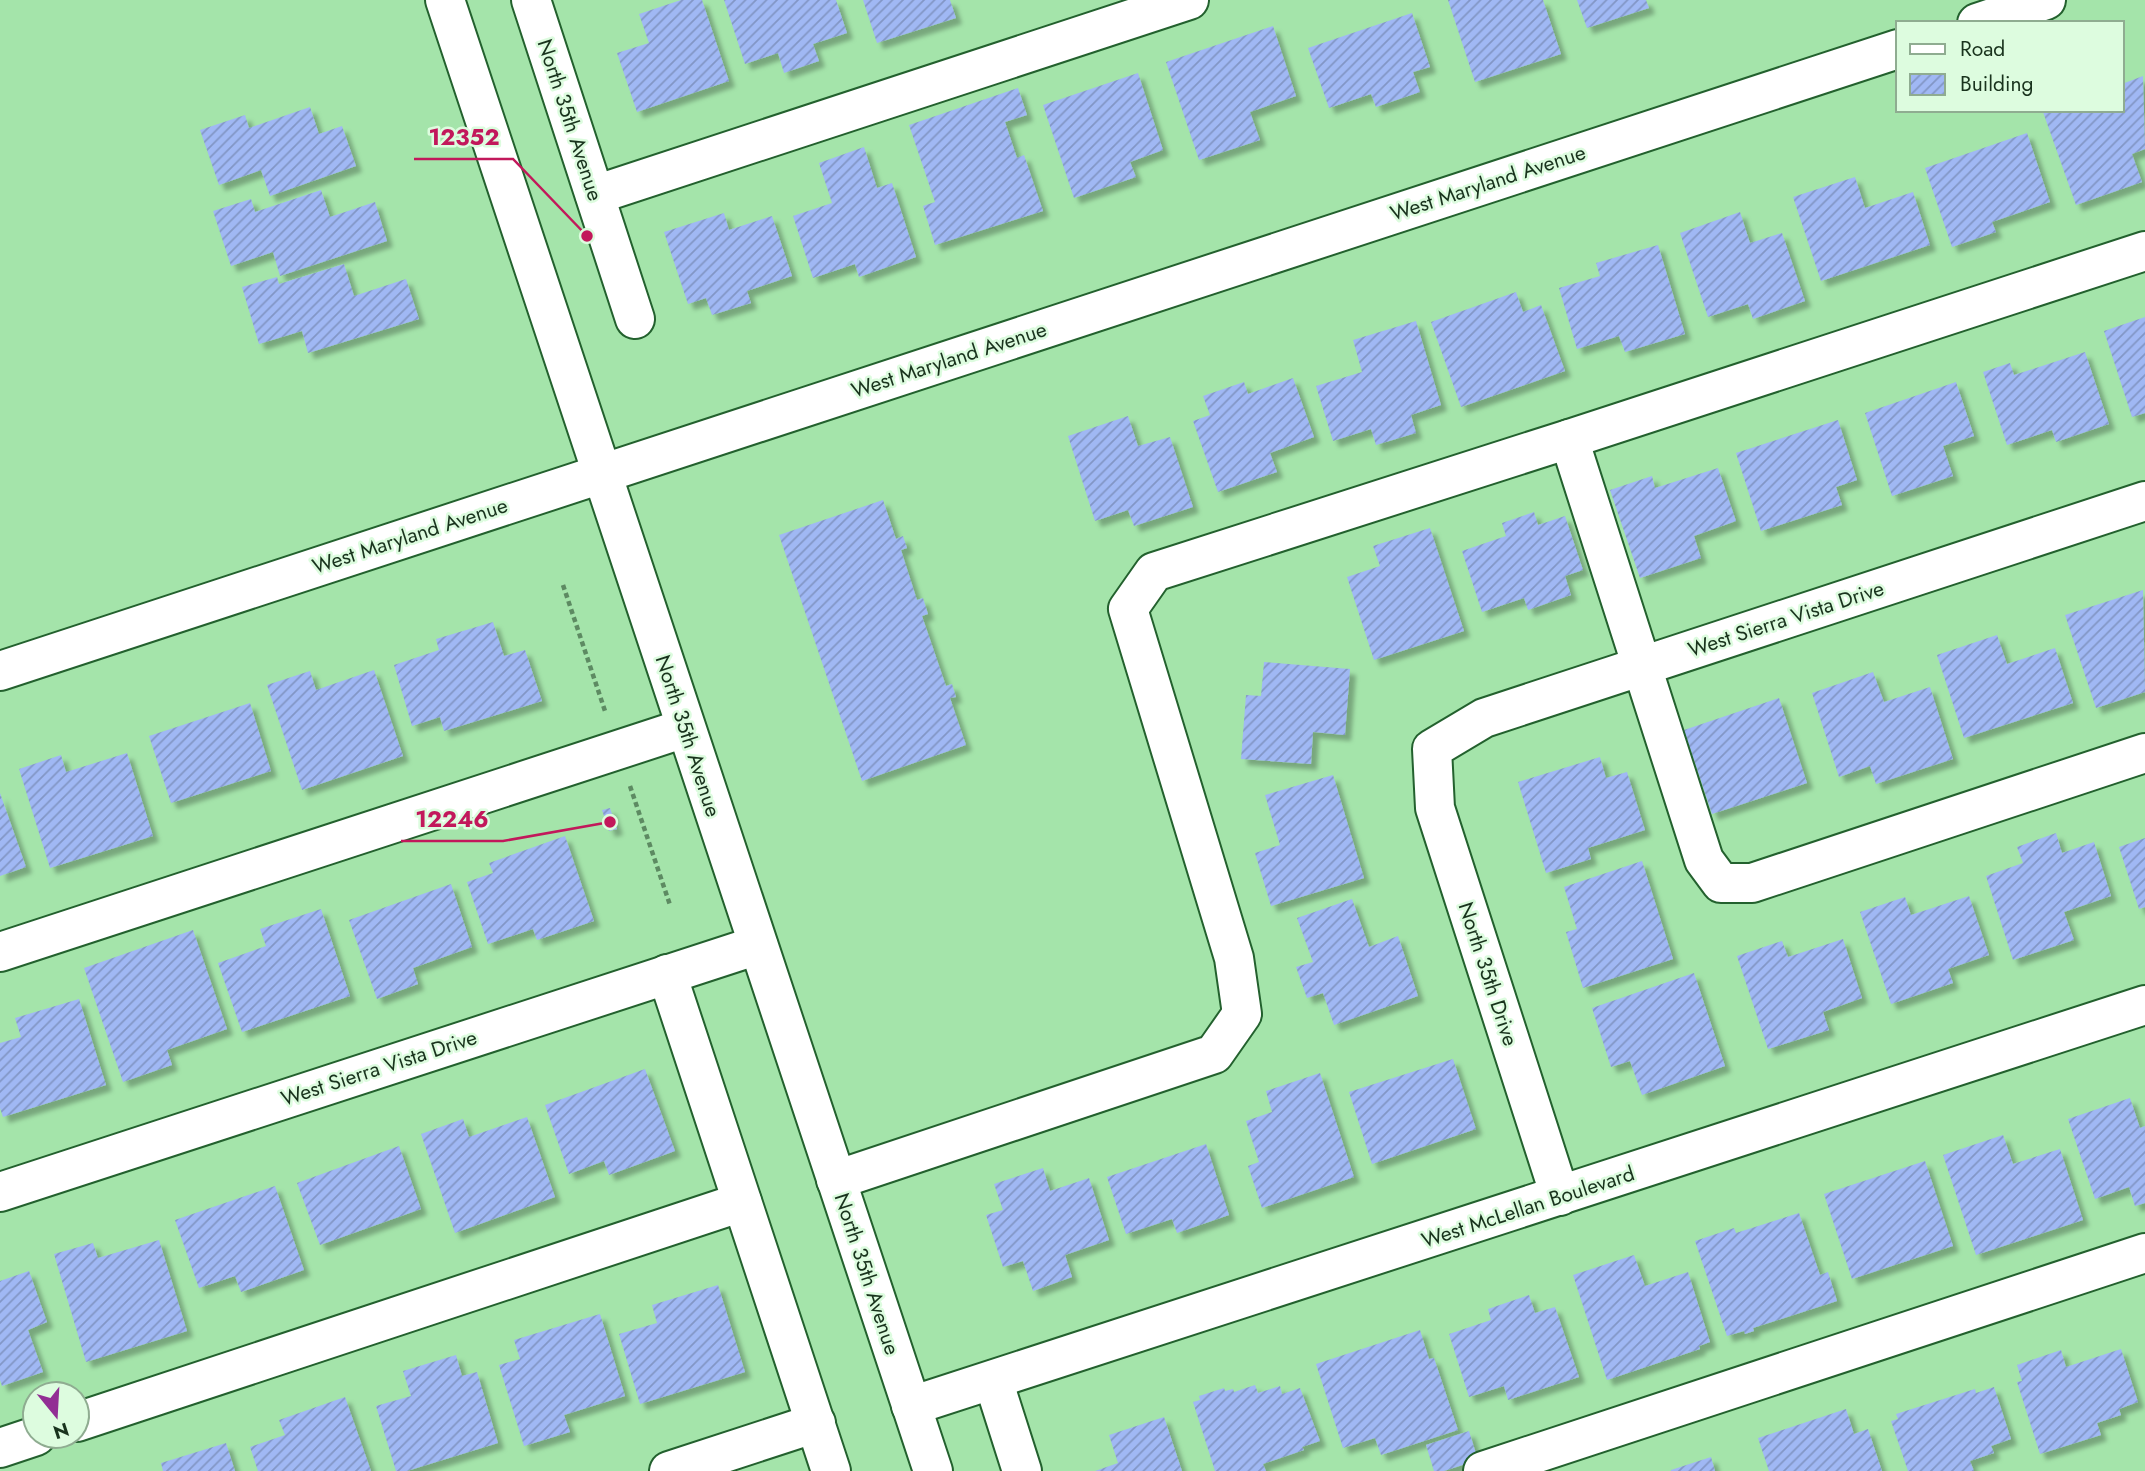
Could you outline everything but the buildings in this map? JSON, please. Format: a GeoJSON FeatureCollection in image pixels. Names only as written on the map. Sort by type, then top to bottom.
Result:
{"type":"FeatureCollection","features":[{"type":"Feature","properties":{"kind":"street","name":"North 35th Avenue"},"geometry":{"type":"LineString","coordinates":[[445,0],[933,1471]]}},
{"type":"Feature","properties":{"kind":"street","name":"North 35th Avenue"},"geometry":{"type":"LineString","coordinates":[[531,0],[635,319]]}},
{"type":"Feature","properties":{"kind":"street"},"geometry":{"type":"LineString","coordinates":[[595,195],[1189,0]]}},
{"type":"Feature","properties":{"kind":"street"},"geometry":{"type":"LineString","coordinates":[[1983,21],[2046,0]]}},
{"type":"Feature","properties":{"kind":"street","name":"West Maryland Avenue"},"geometry":{"type":"LineString","coordinates":[[0,671],[1896,50]]}},
{"type":"Feature","properties":{"kind":"street"},"geometry":{"type":"LineString","coordinates":[[836,1180],[1214,1054],[1242,1014],[1234,958],[1128,609],[1154,572],[2145,251]]}},
{"type":"Feature","properties":{"kind":"street"},"geometry":{"type":"LineString","coordinates":[[1569,439],[1704,860],[1721,883],[1752,883],[2145,753]]}},
{"type":"Feature","properties":{"kind":"street","name":"West Sierra Vista Drive"},"geometry":{"type":"LineString","coordinates":[[1432,749],[1484,718],[2145,501]]}},
{"type":"Feature","properties":{"kind":"street"},"geometry":{"type":"LineString","coordinates":[[0,952],[685,728]]}},
{"type":"Feature","properties":{"kind":"street","name":"North 35th Drive"},"geometry":{"type":"LineString","coordinates":[[1432,749],[1435,808],[1560,1196]]}},
{"type":"Feature","properties":{"kind":"street","name":"West Sierra Vista Drive"},"geometry":{"type":"LineString","coordinates":[[0,1192],[758,944]]}},
{"type":"Feature","properties":{"kind":"street"},"geometry":{"type":"LineString","coordinates":[[667,974],[831,1471]]}},
{"type":"Feature","properties":{"kind":"street","name":"West McLellan Boulevard"},"geometry":{"type":"LineString","coordinates":[[911,1406],[2145,1005]]}},
{"type":"Feature","properties":{"kind":"street"},"geometry":{"type":"LineString","coordinates":[[91,1417],[742,1202]]}},
{"type":"Feature","properties":{"kind":"street"},"geometry":{"type":"LineString","coordinates":[[1483,1471],[2145,1253]]}},
{"type":"Feature","properties":{"kind":"street"},"geometry":{"type":"LineString","coordinates":[[993,1380],[1023,1471]]}},
{"type":"Feature","properties":{"kind":"street"},"geometry":{"type":"LineString","coordinates":[[669,1471],[816,1423]]}},
{"type":"Feature","properties":{"kind":"street"},"geometry":{"type":"LineString","coordinates":[[0,1448],[21,1441]]}},
{"type":"Feature","properties":{"kind":"place","name":"12352"},"geometry":{"type":"Point","coordinates":[587,236]}},
{"type":"Feature","properties":{"kind":"place","name":"12246"},"geometry":{"type":"Point","coordinates":[610,822]}}]}
